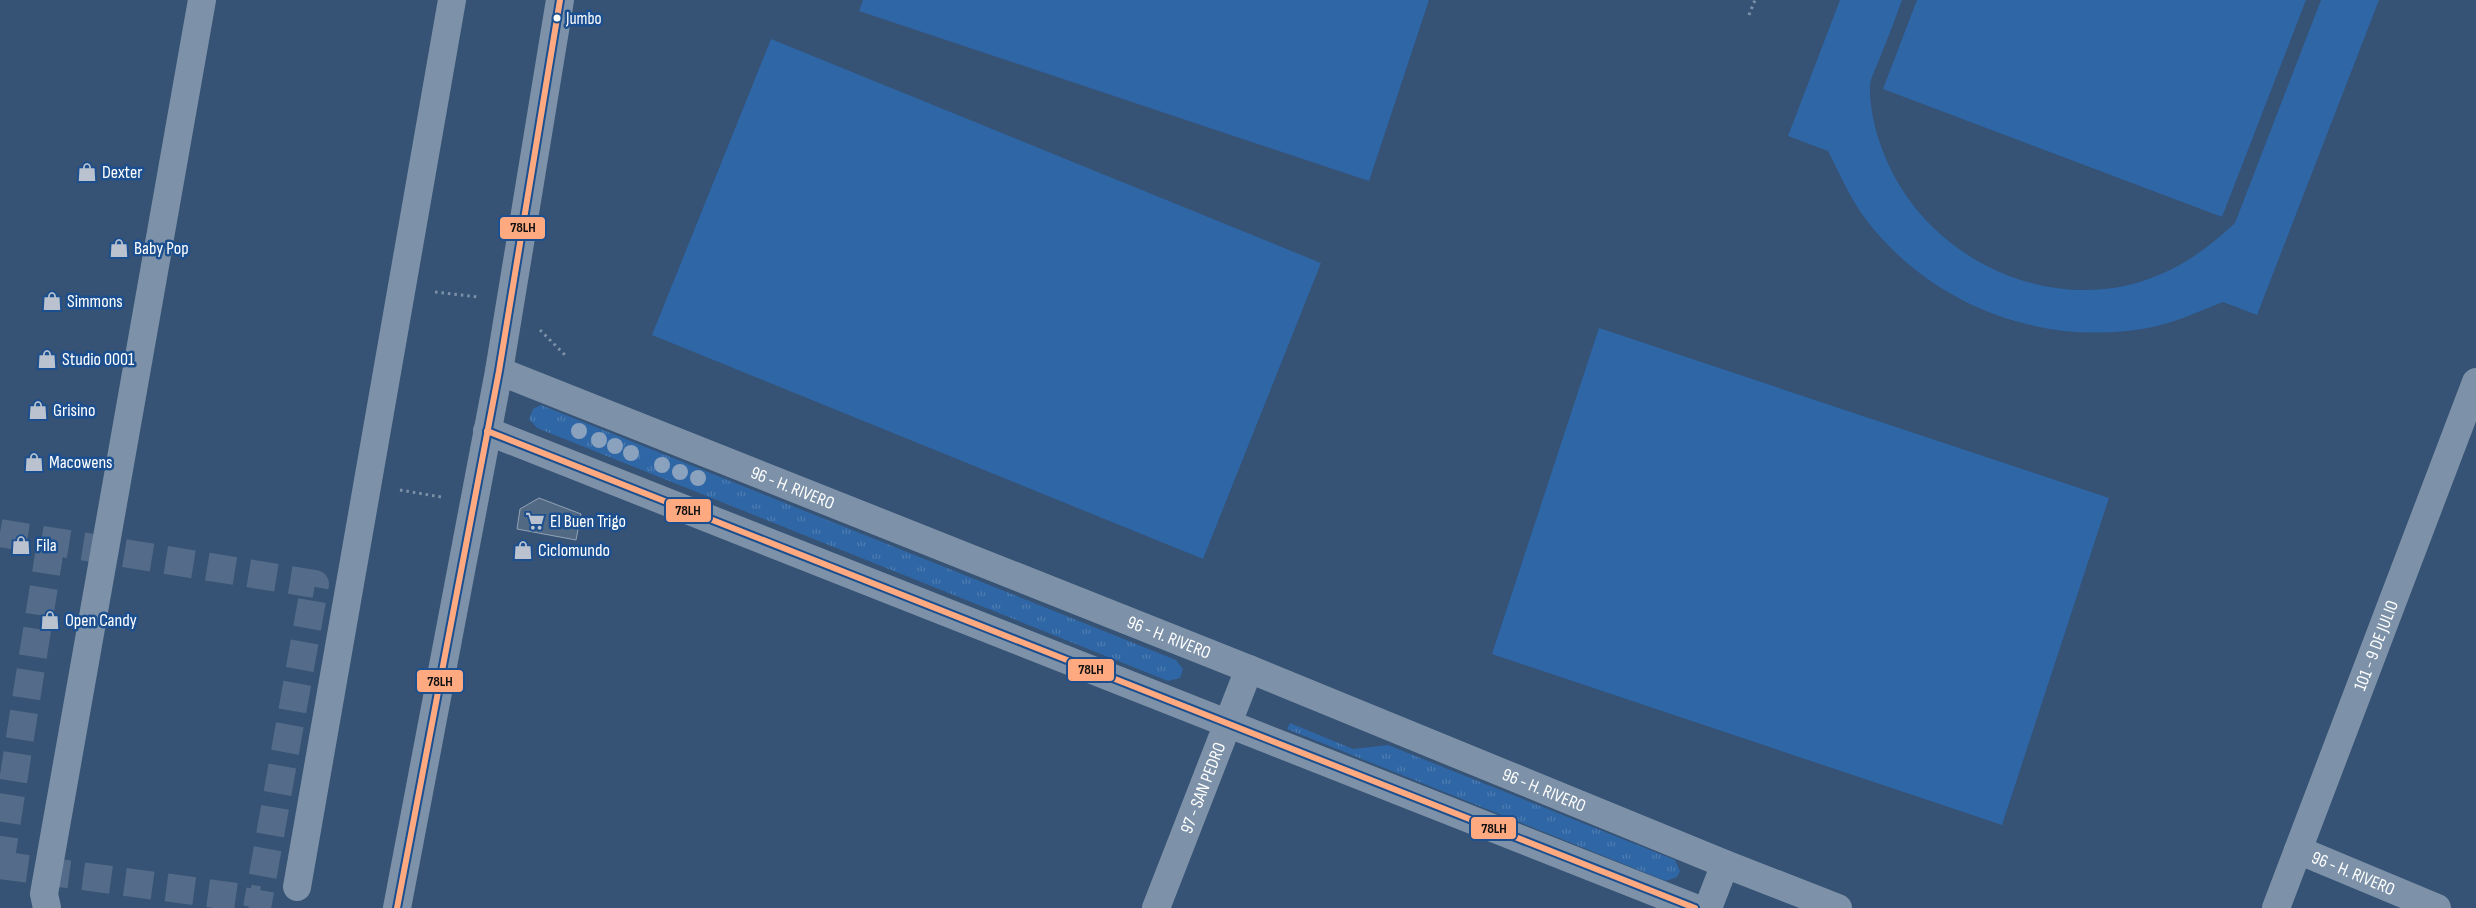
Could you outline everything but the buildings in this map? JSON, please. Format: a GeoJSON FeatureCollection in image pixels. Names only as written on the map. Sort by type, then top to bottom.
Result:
{"type":"FeatureCollection","features":[{"type":"Feature","properties":{"kind":"street"},"geometry":{"type":"LineString","coordinates":[[45,901],[202,0]]}},
{"type":"Feature","properties":{"kind":"street"},"geometry":{"type":"LineString","coordinates":[[297,887],[452,0]]}},
{"type":"Feature","properties":{"kind":"street"},"geometry":{"type":"LineString","coordinates":[[397,908],[499,371],[560,0]]}},
{"type":"Feature","properties":{"kind":"street","name":"96 - H. RIVERO"},"geometry":{"type":"LineString","coordinates":[[499,371],[1249,669],[1725,864],[1838,908]]}},
{"type":"Feature","properties":{"kind":"street","name":"101 - 9 DE JULIO"},"geometry":{"type":"LineString","coordinates":[[2276,908],[2476,382]]}},
{"type":"Feature","properties":{"kind":"street"},"geometry":{"type":"LineString","coordinates":[[487,431],[1695,908]]}},
{"type":"Feature","properties":{"kind":"street","name":"97 - SAN PEDRO"},"geometry":{"type":"LineString","coordinates":[[1156,908],[1249,669]]}},
{"type":"Feature","properties":{"kind":"street","name":"96 - H. RIVERO"},"geometry":{"type":"LineString","coordinates":[[2298,850],[2437,908]]}},
{"type":"Feature","properties":{"kind":"street"},"geometry":{"type":"LineString","coordinates":[[1708,908],[1725,864]]}},
{"type":"Feature","properties":{"kind":"path"},"geometry":{"type":"LineString","coordinates":[[1749,16],[1755,0]]}},
{"type":"Feature","properties":{"kind":"path"},"geometry":{"type":"LineString","coordinates":[[401,289],[480,298]]}},
{"type":"Feature","properties":{"kind":"path"},"geometry":{"type":"LineString","coordinates":[[538,325],[541,333],[566,356]]}},
{"type":"Feature","properties":{"kind":"path"},"geometry":{"type":"LineString","coordinates":[[367,484],[474,502]]}},
{"type":"Feature","properties":{"kind":"green space"},"geometry":{"type":"Polygon","coordinates":[[[863,0],[1429,0],[1369,181],[859,11],[863,0]]]}},
{"type":"Feature","properties":{"kind":"green space"},"geometry":{"type":"Polygon","coordinates":[[[1840,0],[1902,0],[1871,79],[1870,98],[1878,138],[1888,163],[1900,186],[1922,216],[1950,242],[1981,263],[2015,278],[2051,287],[2088,290],[2125,286],[2172,269],[2200,252],[2235,223],[2321,0],[2379,0],[2257,315],[2223,302],[2158,326],[2108,332],[2069,331],[2030,325],[1992,314],[1957,297],[1924,276],[1894,251],[1867,221],[1851,196],[1828,151],[1788,136],[1840,0]]]}},
{"type":"Feature","properties":{"kind":"green space"},"geometry":{"type":"Polygon","coordinates":[[[1917,0],[2306,0],[2222,217],[1883,89],[1917,0]]]}},
{"type":"Feature","properties":{"kind":"green space"},"geometry":{"type":"Polygon","coordinates":[[[771,39],[1321,263],[1203,559],[652,335],[771,39]]]}},
{"type":"Feature","properties":{"kind":"green space"},"geometry":{"type":"Polygon","coordinates":[[[1599,328],[2109,498],[2002,825],[1492,654],[1599,328]]]}},
{"type":"Feature","properties":{"kind":"green space"},"geometry":{"type":"Polygon","coordinates":[[[541,405],[1176,660],[1183,669],[1180,678],[1168,681],[537,428],[529,419],[533,409],[541,405]]]}},
{"type":"Feature","properties":{"kind":"green space"},"geometry":{"type":"Polygon","coordinates":[[[1290,723],[1353,749],[1388,745],[1675,860],[1680,871],[1677,877],[1666,881],[1287,729],[1290,723]]]}},
{"type":"Feature","properties":{"kind":"tunnel"},"geometry":{"type":"LineString","coordinates":[[0,533],[315,584],[257,908]]}},
{"type":"Feature","properties":{"kind":"tunnel"},"geometry":{"type":"LineString","coordinates":[[0,864],[51,542]]}},
{"type":"Feature","properties":{"kind":"tunnel"},"geometry":{"type":"LineString","coordinates":[[0,865],[259,900]]}},
{"type":"Feature","properties":{"kind":"transit line","name":"78LH"},"geometry":{"type":"LineString","coordinates":[[397,908],[499,371],[560,0]]}},
{"type":"Feature","properties":{"kind":"transit line","name":"78LH"},"geometry":{"type":"LineString","coordinates":[[487,431],[1695,908]]}},
{"type":"Feature","properties":{"kind":"place","name":"Jumbo"},"geometry":{"type":"Point","coordinates":[557,18]}},
{"type":"Feature","properties":{"kind":"place","name":"Dexter"},"geometry":{"type":"Point","coordinates":[87,172]}},
{"type":"Feature","properties":{"kind":"place","name":"Baby Pop"},"geometry":{"type":"Point","coordinates":[119,248]}},
{"type":"Feature","properties":{"kind":"place","name":"Simmons"},"geometry":{"type":"Point","coordinates":[52,301]}},
{"type":"Feature","properties":{"kind":"place","name":"Studio 0001"},"geometry":{"type":"Point","coordinates":[47,359]}},
{"type":"Feature","properties":{"kind":"place","name":"Grisino"},"geometry":{"type":"Point","coordinates":[38,410]}},
{"type":"Feature","properties":{"kind":"place","name":"Macowens"},"geometry":{"type":"Point","coordinates":[34,462]}},
{"type":"Feature","properties":{"kind":"place","name":"El Buen Trigo"},"geometry":{"type":"Point","coordinates":[535,521]}},
{"type":"Feature","properties":{"kind":"place","name":"Fila"},"geometry":{"type":"Point","coordinates":[21,545]}},
{"type":"Feature","properties":{"kind":"place","name":"Ciclomundo"},"geometry":{"type":"Point","coordinates":[523,550]}},
{"type":"Feature","properties":{"kind":"place","name":"Open Candy"},"geometry":{"type":"Point","coordinates":[50,620]}}]}
